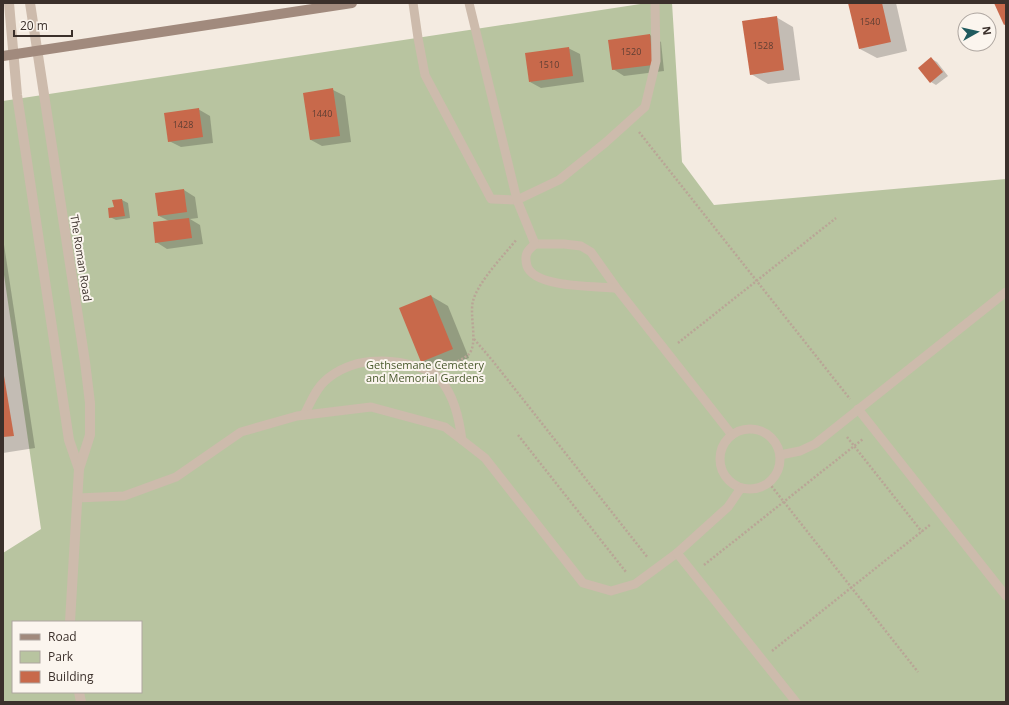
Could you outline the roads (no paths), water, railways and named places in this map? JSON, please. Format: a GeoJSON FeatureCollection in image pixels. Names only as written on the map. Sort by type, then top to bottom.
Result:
{"type":"FeatureCollection","features":[{"type":"Feature","properties":{"kind":"main road"},"geometry":{"type":"LineString","coordinates":[[3,56],[352,3]]}},
{"type":"Feature","properties":{"kind":"street","name":"The Roman Road"},"geometry":{"type":"LineString","coordinates":[[9,3],[17,94],[69,440],[79,469]]}},
{"type":"Feature","properties":{"kind":"street","name":"The Roman Road"},"geometry":{"type":"LineString","coordinates":[[30,3],[83,346],[90,403],[90,434],[79,469],[70,621]]}},
{"type":"Feature","properties":{"kind":"lane"},"geometry":{"type":"LineString","coordinates":[[413,3],[425,75],[491,199],[517,200],[559,180],[605,143],[645,107],[656,61],[655,3]]}},
{"type":"Feature","properties":{"kind":"lane"},"geometry":{"type":"LineString","coordinates":[[469,3],[517,200],[535,244]]}},
{"type":"Feature","properties":{"kind":"lane"},"geometry":{"type":"LineString","coordinates":[[535,244],[564,244],[581,246],[591,252],[616,288],[732,435]]}},
{"type":"Feature","properties":{"kind":"lane"},"geometry":{"type":"LineString","coordinates":[[535,244],[527,254],[526,262],[528,270],[535,277],[556,283],[616,288]]}},
{"type":"Feature","properties":{"kind":"lane"},"geometry":{"type":"LineString","coordinates":[[780,455],[800,451],[815,444],[1006,292]]}},
{"type":"Feature","properties":{"kind":"lane"},"geometry":{"type":"LineString","coordinates":[[304,416],[325,380],[338,371],[371,361],[391,360],[424,369],[438,376],[449,390],[456,412],[462,440]]}},
{"type":"Feature","properties":{"kind":"lane"},"geometry":{"type":"LineString","coordinates":[[78,498],[124,496],[176,477],[242,432],[304,416],[371,407],[445,427],[462,440],[485,458],[583,583],[611,591],[635,584],[677,553],[728,507],[741,488]]}},
{"type":"Feature","properties":{"kind":"lane"},"geometry":{"type":"LineString","coordinates":[[858,409],[1006,596]]}},
{"type":"Feature","properties":{"kind":"lane"},"geometry":{"type":"LineString","coordinates":[[752,429],[762,431],[771,437],[777,445],[780,455],[780,465],[776,475],[769,483],[760,488],[751,490],[741,488],[726,478],[720,460],[722,450],[732,435],[742,430],[752,429]]}},
{"type":"Feature","properties":{"kind":"lane"},"geometry":{"type":"LineString","coordinates":[[677,553],[796,702]]}},
{"type":"Feature","properties":{"kind":"park label","name":"Gethsemane Cemetery and Memorial Gardens"},"geometry":{"type":"Point","coordinates":[425,371]}}]}
